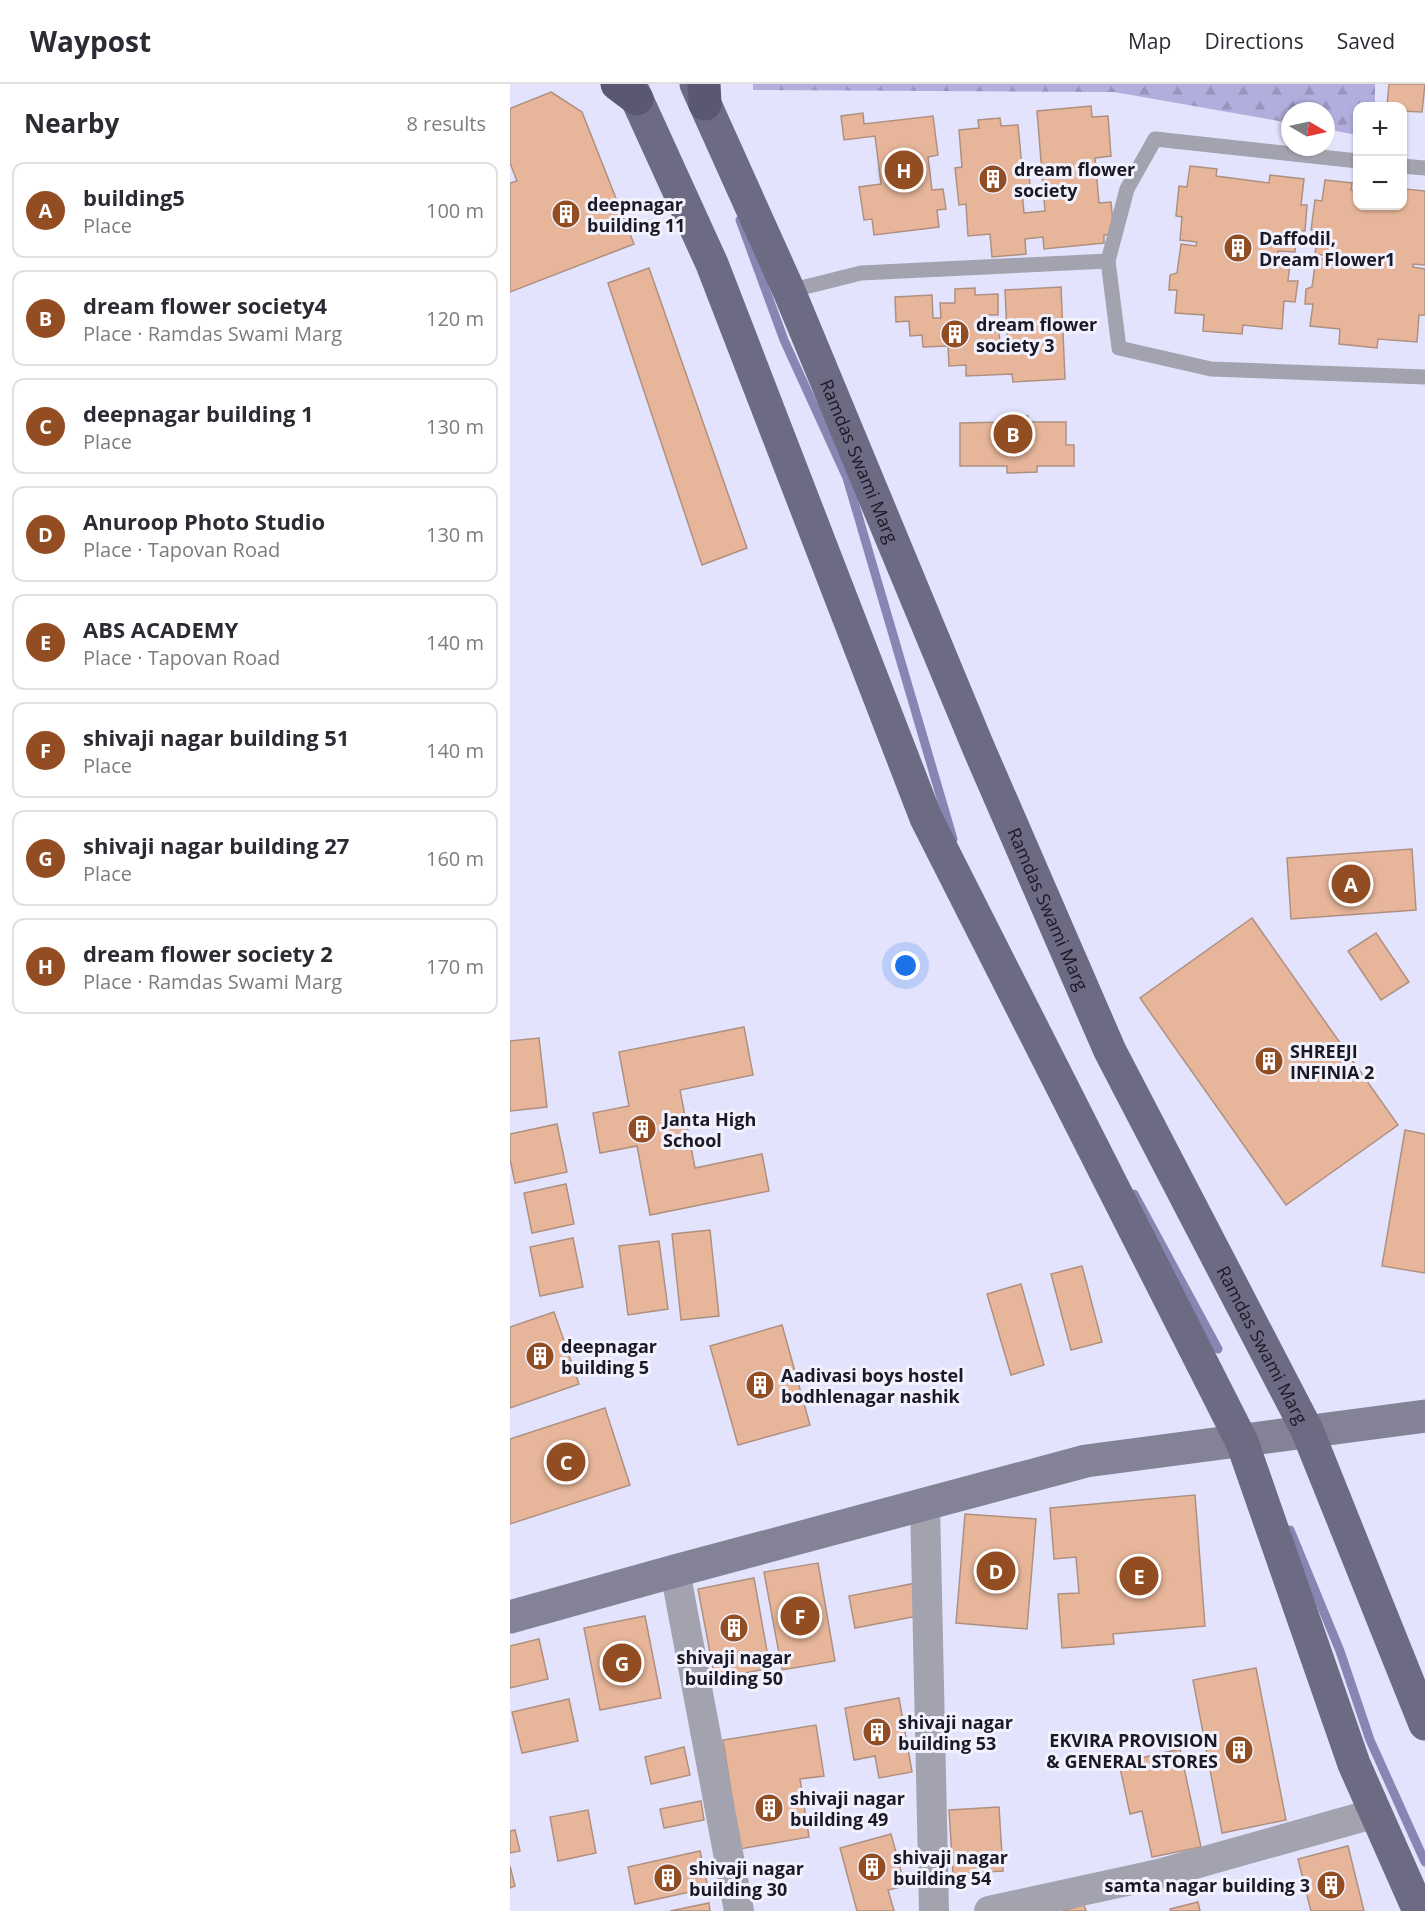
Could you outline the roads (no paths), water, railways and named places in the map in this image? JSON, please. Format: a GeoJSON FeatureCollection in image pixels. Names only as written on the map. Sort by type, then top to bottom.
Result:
{"type":"FeatureCollection","features":[{"type":"Feature","properties":{"kind":"main road"},"geometry":{"type":"LineString","coordinates":[[628,89],[712,264],[926,818],[1242,1442],[1354,1764],[1419,1911]]}},
{"type":"Feature","properties":{"kind":"main road","name":"Ramdas Swami Marg"},"geometry":{"type":"LineString","coordinates":[[701,91],[789,291],[979,749],[1110,1051],[1307,1430],[1425,1724]]}},
{"type":"Feature","properties":{"kind":"street"},"geometry":{"type":"LineString","coordinates":[[510,1617],[1086,1461],[1425,1416]]}},
{"type":"Feature","properties":{"kind":"street"},"geometry":{"type":"LineString","coordinates":[[925,1504],[934,1911]]}},
{"type":"Feature","properties":{"kind":"street"},"geometry":{"type":"LineString","coordinates":[[675,1571],[739,1911]]}},
{"type":"Feature","properties":{"kind":"street"},"geometry":{"type":"LineString","coordinates":[[989,1911],[1159,1874],[1376,1813]]}},
{"type":"Feature","properties":{"kind":"lane"},"geometry":{"type":"LineString","coordinates":[[1353,160],[1155,139],[1127,189],[1108,261],[1119,348],[1211,369],[1425,377]]}},
{"type":"Feature","properties":{"kind":"lane"},"geometry":{"type":"LineString","coordinates":[[1407,166],[1425,168]]}},
{"type":"Feature","properties":{"kind":"lane"},"geometry":{"type":"LineString","coordinates":[[789,291],[861,273],[1108,261]]}},
{"type":"Feature","properties":{"kind":"waterway"},"geometry":{"type":"LineString","coordinates":[[740,220],[784,340],[847,478],[953,839]]}},
{"type":"Feature","properties":{"kind":"waterway"},"geometry":{"type":"LineString","coordinates":[[1134,1194],[1218,1349]]}},
{"type":"Feature","properties":{"kind":"waterway"},"geometry":{"type":"LineString","coordinates":[[1290,1530],[1340,1651],[1370,1740],[1425,1862]]}},
{"type":"Feature","properties":{"kind":"place","name":"dream flower society 2"},"geometry":{"type":"Point","coordinates":[904,170]}},
{"type":"Feature","properties":{"kind":"place","name":"dream flower society"},"geometry":{"type":"Point","coordinates":[993,179]}},
{"type":"Feature","properties":{"kind":"place","name":"deepnagar building 11"},"geometry":{"type":"Point","coordinates":[566,214]}},
{"type":"Feature","properties":{"kind":"place","name":"Daffodil, Dream Flower1"},"geometry":{"type":"Point","coordinates":[1238,248]}},
{"type":"Feature","properties":{"kind":"place","name":"dream flower society 3"},"geometry":{"type":"Point","coordinates":[955,334]}},
{"type":"Feature","properties":{"kind":"place","name":"dream flower society4"},"geometry":{"type":"Point","coordinates":[1013,434]}},
{"type":"Feature","properties":{"kind":"place","name":"building5"},"geometry":{"type":"Point","coordinates":[1351,884]}},
{"type":"Feature","properties":{"kind":"place","name":"SHREEJI INFINIA 2"},"geometry":{"type":"Point","coordinates":[1269,1061]}},
{"type":"Feature","properties":{"kind":"place","name":"Janta High School"},"geometry":{"type":"Point","coordinates":[642,1129]}},
{"type":"Feature","properties":{"kind":"place","name":"deepnagar building 5"},"geometry":{"type":"Point","coordinates":[540,1356]}},
{"type":"Feature","properties":{"kind":"place","name":"Aadivasi boys hostel bodhlenagar nashik"},"geometry":{"type":"Point","coordinates":[760,1385]}},
{"type":"Feature","properties":{"kind":"place","name":"deepnagar building 1"},"geometry":{"type":"Point","coordinates":[566,1462]}},
{"type":"Feature","properties":{"kind":"place","name":"Anuroop Photo Studio"},"geometry":{"type":"Point","coordinates":[996,1571]}},
{"type":"Feature","properties":{"kind":"place","name":"ABS ACADEMY"},"geometry":{"type":"Point","coordinates":[1139,1576]}},
{"type":"Feature","properties":{"kind":"place","name":"shivaji nagar building 51"},"geometry":{"type":"Point","coordinates":[800,1616]}},
{"type":"Feature","properties":{"kind":"place","name":"shivaji nagar building 50"},"geometry":{"type":"Point","coordinates":[734,1628]}},
{"type":"Feature","properties":{"kind":"place","name":"shivaji nagar building 27"},"geometry":{"type":"Point","coordinates":[622,1663]}},
{"type":"Feature","properties":{"kind":"place","name":"shivaji nagar building 53"},"geometry":{"type":"Point","coordinates":[877,1732]}},
{"type":"Feature","properties":{"kind":"place","name":"EKVIRA PROVISION & GENERAL STORES"},"geometry":{"type":"Point","coordinates":[1239,1750]}},
{"type":"Feature","properties":{"kind":"place","name":"shivaji nagar building 49"},"geometry":{"type":"Point","coordinates":[769,1808]}},
{"type":"Feature","properties":{"kind":"place","name":"shivaji nagar building 54"},"geometry":{"type":"Point","coordinates":[872,1867]}},
{"type":"Feature","properties":{"kind":"place","name":"shivaji nagar building 30"},"geometry":{"type":"Point","coordinates":[668,1878]}},
{"type":"Feature","properties":{"kind":"place","name":"samta nagar building 3"},"geometry":{"type":"Point","coordinates":[1331,1885]}}]}
